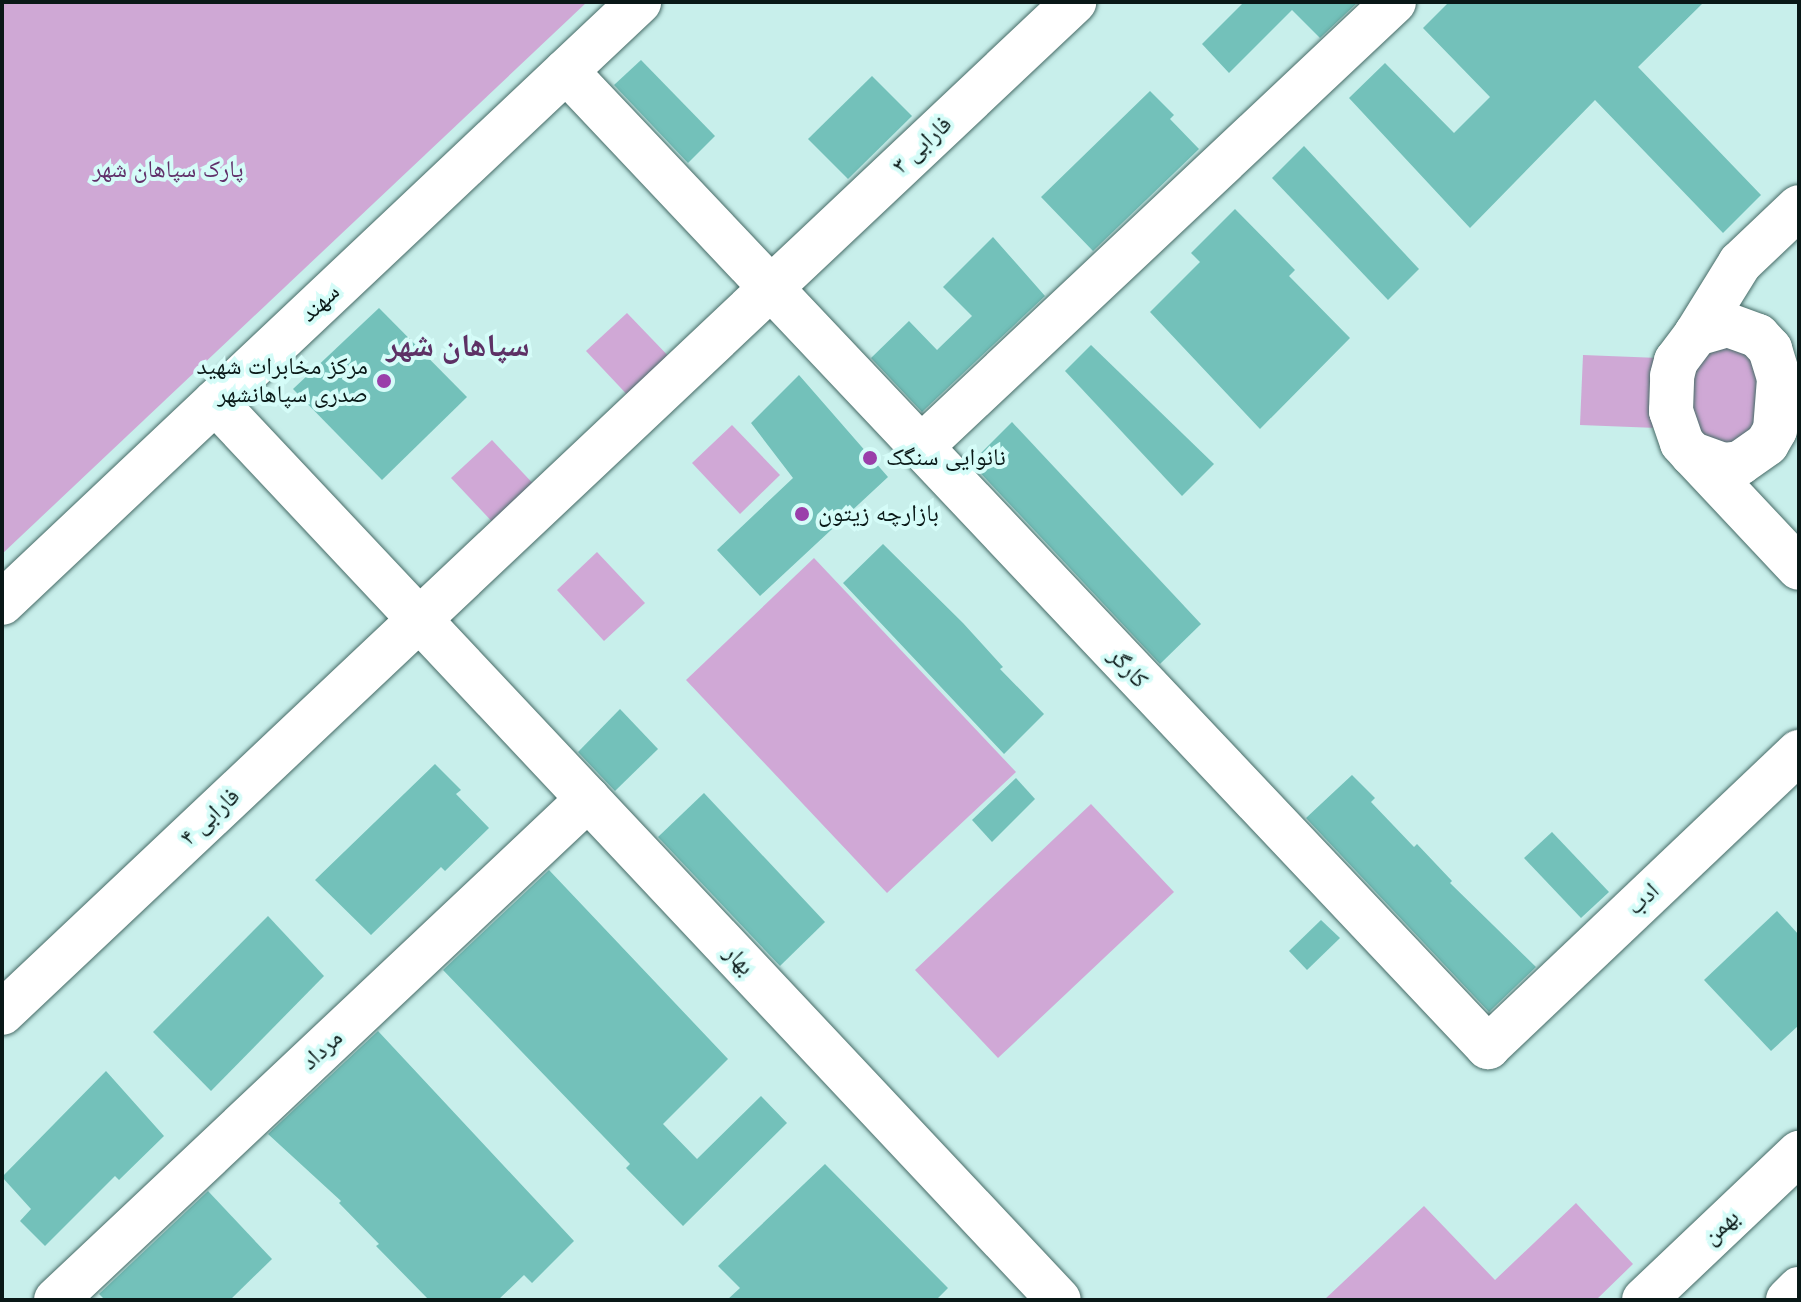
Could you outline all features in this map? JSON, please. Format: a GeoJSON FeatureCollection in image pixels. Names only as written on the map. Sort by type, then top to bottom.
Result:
{"type":"FeatureCollection","features":[{"type":"Feature","properties":{"kind":"street","name":"سهند"},"geometry":{"type":"LineString","coordinates":[[2,603],[639,2]]}},
{"type":"Feature","properties":{"kind":"street","name":"فارابی ۳"},"geometry":{"type":"LineString","coordinates":[[419,620],[1074,2]]}},
{"type":"Feature","properties":{"kind":"street"},"geometry":{"type":"LineString","coordinates":[[922,446],[1394,2]]}},
{"type":"Feature","properties":{"kind":"street","name":"کارگر"},"geometry":{"type":"LineString","coordinates":[[566,71],[1488,1047]]}},
{"type":"Feature","properties":{"kind":"street"},"geometry":{"type":"LineString","coordinates":[[1799,207],[1740,263],[1676,361],[1672,388],[1674,426],[1692,454],[1799,568]]}},
{"type":"Feature","properties":{"kind":"street"},"geometry":{"type":"LineString","coordinates":[[1740,263],[1777,364],[1775,430],[1763,530]]}},
{"type":"Feature","properties":{"kind":"street"},"geometry":{"type":"LineString","coordinates":[[1696,334],[1728,325],[1744,328],[1758,336],[1777,364]]}},
{"type":"Feature","properties":{"kind":"street","name":"بهار"},"geometry":{"type":"LineString","coordinates":[[215,402],[1059,1300]]}},
{"type":"Feature","properties":{"kind":"street"},"geometry":{"type":"LineString","coordinates":[[1692,454],[1707,462],[1740,463],[1755,456],[1775,430]]}},
{"type":"Feature","properties":{"kind":"street","name":"فارابی ۴"},"geometry":{"type":"LineString","coordinates":[[2,1013],[419,620]]}},
{"type":"Feature","properties":{"kind":"street","name":"ادب"},"geometry":{"type":"LineString","coordinates":[[1488,1047],[1799,752]]}},
{"type":"Feature","properties":{"kind":"street","name":"مرداد"},"geometry":{"type":"LineString","coordinates":[[56,1300],[588,799]]}},
{"type":"Feature","properties":{"kind":"street","name":"بهمن"},"geometry":{"type":"LineString","coordinates":[[1644,1300],[1799,1153]]}},
{"type":"Feature","properties":{"kind":"street"},"geometry":{"type":"LineString","coordinates":[[1788,1300],[1799,1289]]}},
{"type":"Feature","properties":{"kind":"green space","name":"پارک سپاهان شهر"},"geometry":{"type":"Polygon","coordinates":[[[2,2],[587,2],[2,554],[2,2]]]}},
{"type":"Feature","properties":{"kind":"green space"},"geometry":{"type":"Polygon","coordinates":[[[1738,346],[1759,369],[1757,424],[1734,445],[1703,439],[1690,411],[1691,378],[1706,350],[1738,346]]]}},
{"type":"Feature","properties":{"kind":"green space"},"geometry":{"type":"Polygon","coordinates":[[[1583,355],[1659,358],[1657,428],[1580,425],[1583,355]]]}},
{"type":"Feature","properties":{"kind":"shaded area"},"geometry":{"type":"Polygon","coordinates":[[[627,313],[675,363],[634,402],[586,351],[627,313]]]}},
{"type":"Feature","properties":{"kind":"shaded area"},"geometry":{"type":"Polygon","coordinates":[[[732,425],[780,475],[740,514],[692,463],[732,425]]]}},
{"type":"Feature","properties":{"kind":"shaded area"},"geometry":{"type":"Polygon","coordinates":[[[492,440],[540,491],[499,529],[451,478],[492,440]]]}},
{"type":"Feature","properties":{"kind":"shaded area"},"geometry":{"type":"Polygon","coordinates":[[[597,552],[645,603],[604,641],[557,590],[597,552]]]}},
{"type":"Feature","properties":{"kind":"shaded area"},"geometry":{"type":"Polygon","coordinates":[[[814,558],[1016,772],[887,893],[686,680],[814,558]]]}},
{"type":"Feature","properties":{"kind":"shaded area"},"geometry":{"type":"Polygon","coordinates":[[[1091,804],[1174,892],[998,1058],[915,970],[1091,804]]]}},
{"type":"Feature","properties":{"kind":"shaded area"},"geometry":{"type":"Polygon","coordinates":[[[1576,1203],[1633,1264],[1596,1300],[1324,1300],[1424,1206],[1495,1280],[1576,1203]]]}},
{"type":"Feature","properties":{"kind":"building"},"geometry":{"type":"Polygon","coordinates":[[[1244,2],[1358,2],[1320,38],[1292,10],[1229,73],[1202,44],[1244,2]]]}},
{"type":"Feature","properties":{"kind":"building"},"geometry":{"type":"Polygon","coordinates":[[[1449,2],[1704,2],[1638,67],[1761,195],[1723,233],[1595,100],[1470,228],[1349,98],[1385,63],[1454,133],[1490,97],[1423,28],[1449,2]]]}},
{"type":"Feature","properties":{"kind":"building"},"geometry":{"type":"Polygon","coordinates":[[[641,60],[715,136],[688,163],[614,85],[641,60]]]}},
{"type":"Feature","properties":{"kind":"building"},"geometry":{"type":"Polygon","coordinates":[[[872,76],[912,116],[848,179],[808,139],[872,76]]]}},
{"type":"Feature","properties":{"kind":"building"},"geometry":{"type":"Polygon","coordinates":[[[1150,91],[1174,115],[1170,119],[1199,149],[1093,251],[1041,197],[1150,91]]]}},
{"type":"Feature","properties":{"kind":"building"},"geometry":{"type":"Polygon","coordinates":[[[1304,146],[1419,269],[1388,300],[1272,178],[1304,146]]]}},
{"type":"Feature","properties":{"kind":"building"},"geometry":{"type":"Polygon","coordinates":[[[1235,209],[1295,270],[1289,276],[1350,338],[1260,429],[1150,312],[1200,262],[1191,253],[1235,209]]]}},
{"type":"Feature","properties":{"kind":"building"},"geometry":{"type":"Polygon","coordinates":[[[993,237],[1045,296],[922,412],[871,358],[909,321],[937,350],[972,316],[943,287],[993,237]]]}},
{"type":"Feature","properties":{"kind":"building"},"geometry":{"type":"Polygon","coordinates":[[[379,308],[467,397],[382,480],[293,389],[379,308]]]}},
{"type":"Feature","properties":{"kind":"building"},"geometry":{"type":"Polygon","coordinates":[[[1091,345],[1214,464],[1182,496],[1065,371],[1091,345]]]}},
{"type":"Feature","properties":{"kind":"building","name":"بازارچه زیتون"},"geometry":{"type":"Polygon","coordinates":[[[799,375],[888,477],[760,596],[717,550],[793,478],[751,423],[799,375]]]}},
{"type":"Feature","properties":{"kind":"building"},"geometry":{"type":"Polygon","coordinates":[[[1012,422],[1201,624],[1160,664],[971,463],[1012,422]]]}},
{"type":"Feature","properties":{"kind":"building"},"geometry":{"type":"Polygon","coordinates":[[[883,544],[963,623],[1003,667],[1000,669],[1044,714],[1004,754],[843,583],[883,544]]]}},
{"type":"Feature","properties":{"kind":"building"},"geometry":{"type":"Polygon","coordinates":[[[620,709],[658,749],[615,791],[578,752],[620,709]]]}},
{"type":"Feature","properties":{"kind":"building"},"geometry":{"type":"Polygon","coordinates":[[[435,764],[461,790],[456,794],[489,828],[445,871],[441,867],[371,935],[315,880],[435,764]]]}},
{"type":"Feature","properties":{"kind":"building"},"geometry":{"type":"Polygon","coordinates":[[[1352,775],[1375,798],[1371,802],[1414,847],[1417,844],[1452,881],[1450,883],[1536,967],[1489,1012],[1306,818],[1352,775]]]}},
{"type":"Feature","properties":{"kind":"building"},"geometry":{"type":"Polygon","coordinates":[[[1016,778],[1035,799],[992,842],[972,820],[1016,778]]]}},
{"type":"Feature","properties":{"kind":"building"},"geometry":{"type":"Polygon","coordinates":[[[704,793],[825,922],[780,966],[658,837],[704,793]]]}},
{"type":"Feature","properties":{"kind":"building"},"geometry":{"type":"Polygon","coordinates":[[[1552,832],[1609,892],[1581,918],[1524,858],[1552,832]]]}},
{"type":"Feature","properties":{"kind":"building"},"geometry":{"type":"Polygon","coordinates":[[[549,870],[728,1059],[663,1124],[697,1159],[761,1096],[787,1123],[683,1226],[626,1168],[630,1164],[443,970],[549,870]]]}},
{"type":"Feature","properties":{"kind":"building"},"geometry":{"type":"Polygon","coordinates":[[[1777,911],[1799,935],[1799,1025],[1771,1051],[1704,980],[1777,911]]]}},
{"type":"Feature","properties":{"kind":"building"},"geometry":{"type":"Polygon","coordinates":[[[268,916],[324,976],[211,1091],[153,1032],[268,916]]]}},
{"type":"Feature","properties":{"kind":"building"},"geometry":{"type":"Polygon","coordinates":[[[1321,920],[1340,938],[1307,970],[1289,951],[1321,920]]]}},
{"type":"Feature","properties":{"kind":"building"},"geometry":{"type":"Polygon","coordinates":[[[378,1031],[574,1241],[532,1283],[524,1275],[498,1300],[429,1300],[376,1246],[379,1244],[339,1203],[341,1201],[268,1134],[378,1031]]]}},
{"type":"Feature","properties":{"kind":"building"},"geometry":{"type":"Polygon","coordinates":[[[106,1071],[164,1136],[119,1180],[115,1176],[45,1246],[20,1221],[31,1209],[2,1177],[106,1071]]]}},
{"type":"Feature","properties":{"kind":"building"},"geometry":{"type":"Polygon","coordinates":[[[825,1164],[948,1288],[936,1300],[727,1300],[740,1288],[718,1266],[825,1164]]]}},
{"type":"Feature","properties":{"kind":"building"},"geometry":{"type":"Polygon","coordinates":[[[208,1191],[272,1259],[230,1300],[105,1300],[99,1294],[208,1191]]]}},
{"type":"Feature","properties":{"kind":"place","name":"مرکز مخابرات شهید صدری سپاهانشهر"},"geometry":{"type":"Point","coordinates":[384,381]}},
{"type":"Feature","properties":{"kind":"place","name":"نانوایی سنگک"},"geometry":{"type":"Point","coordinates":[870,458]}},
{"type":"Feature","properties":{"kind":"place","name":"بازارچه زیتون"},"geometry":{"type":"Point","coordinates":[802,514]}},
{"type":"Feature","properties":{"kind":"district","name":"سپاهان شهر"},"geometry":{"type":"Point","coordinates":[458,345]}}]}
